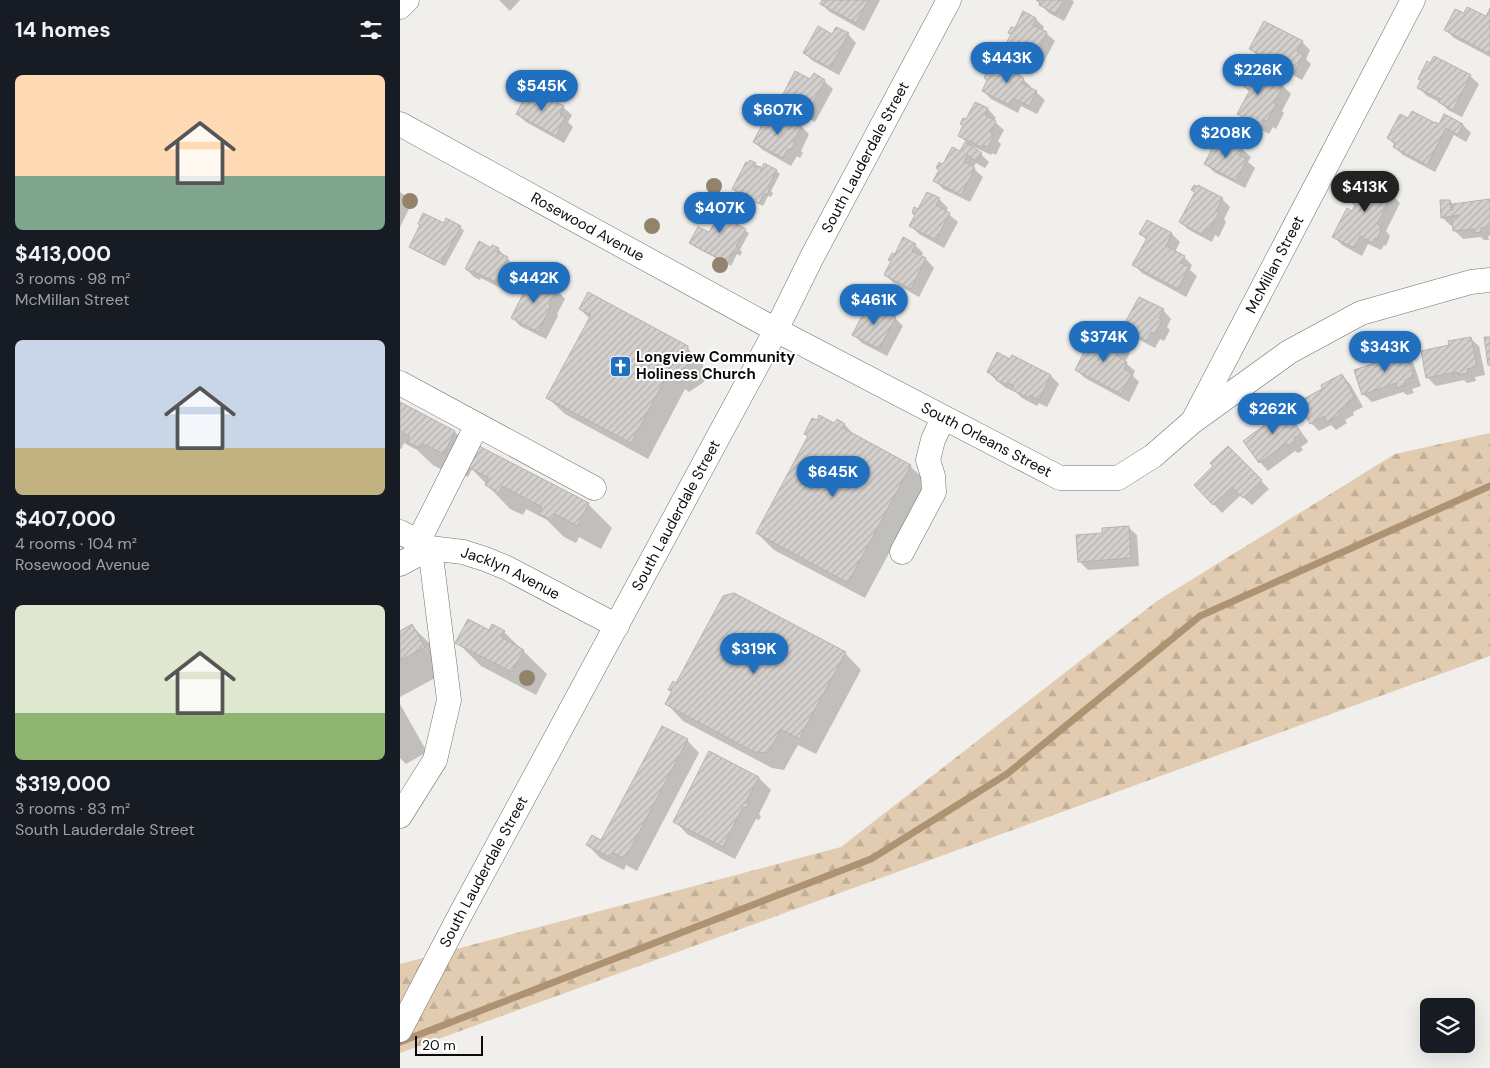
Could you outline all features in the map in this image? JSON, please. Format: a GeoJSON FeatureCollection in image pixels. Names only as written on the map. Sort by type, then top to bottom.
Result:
{"type":"FeatureCollection","features":[{"type":"Feature","properties":{"kind":"street"},"geometry":{"type":"LineString","coordinates":[[400,7],[407,0]]}},
{"type":"Feature","properties":{"kind":"street","name":"South Lauderdale Street"},"geometry":{"type":"LineString","coordinates":[[400,1030],[776,330],[812,257],[949,0]]}},
{"type":"Feature","properties":{"kind":"street","name":"McMillan Street"},"geometry":{"type":"LineString","coordinates":[[1192,422],[1413,0]]}},
{"type":"Feature","properties":{"kind":"street","name":"Rosewood Avenue"},"geometry":{"type":"LineString","coordinates":[[400,124],[776,330]]}},
{"type":"Feature","properties":{"kind":"street","name":"South Orleans Street"},"geometry":{"type":"LineString","coordinates":[[776,330],[1060,478],[1118,478],[1153,456],[1192,422],[1289,352],[1360,313],[1471,282],[1490,280]]}},
{"type":"Feature","properties":{"kind":"street"},"geometry":{"type":"LineString","coordinates":[[400,383],[594,488]]}},
{"type":"Feature","properties":{"kind":"street"},"geometry":{"type":"LineString","coordinates":[[902,552],[934,492],[934,476],[928,460],[933,440],[944,418]]}},
{"type":"Feature","properties":{"kind":"street"},"geometry":{"type":"LineString","coordinates":[[400,564],[416,541],[477,425]]}},
{"type":"Feature","properties":{"kind":"street"},"geometry":{"type":"LineString","coordinates":[[400,816],[435,760],[450,700],[416,541]]}},
{"type":"Feature","properties":{"kind":"street","name":"Jacklyn Avenue"},"geometry":{"type":"LineString","coordinates":[[416,541],[463,552],[507,568],[617,626]]}},
{"type":"Feature","properties":{"kind":"green space"},"geometry":{"type":"Polygon","coordinates":[[[1490,433],[1490,656],[400,1053],[400,964],[841,847],[1157,601],[1395,454],[1490,433]]]}},
{"type":"Feature","properties":{"kind":"building"},"geometry":{"type":"Polygon","coordinates":[[[822,0],[868,0],[856,23],[820,4],[822,0]]]}},
{"type":"Feature","properties":{"kind":"building"},"geometry":{"type":"Polygon","coordinates":[[[1036,0],[1063,0],[1056,14],[1039,5],[1040,2],[1036,0]]]}},
{"type":"Feature","properties":{"kind":"building"},"geometry":{"type":"Polygon","coordinates":[[[1467,7],[1486,16],[1490,8],[1490,54],[1444,30],[1455,9],[1464,13],[1467,7]]]}},
{"type":"Feature","properties":{"kind":"building"},"geometry":{"type":"Polygon","coordinates":[[[1023,11],[1036,18],[1033,25],[1047,32],[1033,60],[1005,46],[1011,34],[1008,33],[1011,27],[1015,28],[1023,11]]]}},
{"type":"Feature","properties":{"kind":"building"},"geometry":{"type":"Polygon","coordinates":[[[1264,21],[1303,41],[1297,51],[1303,55],[1294,73],[1249,49],[1264,21]]]}},
{"type":"Feature","properties":{"kind":"building"},"geometry":{"type":"Polygon","coordinates":[[[818,26],[832,34],[836,27],[849,33],[830,68],[803,53],[818,26]]]}},
{"type":"Feature","properties":{"kind":"building"},"geometry":{"type":"Polygon","coordinates":[[[999,56],[1013,63],[1009,70],[1024,78],[1021,83],[1037,91],[1029,106],[1013,98],[1009,105],[982,91],[987,80],[984,78],[987,72],[990,74],[999,56]]]}},
{"type":"Feature","properties":{"kind":"building"},"geometry":{"type":"Polygon","coordinates":[[[1434,56],[1471,75],[1453,110],[1438,102],[1440,99],[1417,88],[1421,80],[1418,79],[1427,61],[1430,63],[1434,56]]]}},
{"type":"Feature","properties":{"kind":"building"},"geometry":{"type":"Polygon","coordinates":[[[1245,65],[1283,85],[1274,103],[1276,104],[1267,121],[1264,120],[1261,127],[1237,114],[1250,90],[1236,82],[1245,65]]]}},
{"type":"Feature","properties":{"kind":"building"},"geometry":{"type":"Polygon","coordinates":[[[795,71],[810,79],[814,73],[825,80],[807,114],[780,100],[795,71]]]}},
{"type":"Feature","properties":{"kind":"building"},"geometry":{"type":"Polygon","coordinates":[[[530,88],[564,106],[560,114],[565,117],[556,136],[516,114],[530,88]]]}},
{"type":"Feature","properties":{"kind":"building"},"geometry":{"type":"Polygon","coordinates":[[[975,102],[988,108],[985,115],[996,121],[990,133],[994,135],[988,147],[984,145],[983,148],[958,136],[963,125],[960,124],[963,118],[966,119],[975,102]]]}},
{"type":"Feature","properties":{"kind":"building"},"geometry":{"type":"Polygon","coordinates":[[[1412,111],[1435,123],[1439,124],[1444,114],[1463,124],[1458,135],[1446,128],[1427,165],[1393,147],[1395,143],[1387,138],[1400,114],[1408,118],[1412,111]]]}},
{"type":"Feature","properties":{"kind":"building"},"geometry":{"type":"Polygon","coordinates":[[[767,116],[785,125],[789,118],[802,125],[791,150],[788,149],[783,158],[753,142],[767,116]]]}},
{"type":"Feature","properties":{"kind":"building"},"geometry":{"type":"Polygon","coordinates":[[[1219,136],[1243,148],[1239,155],[1247,159],[1236,181],[1204,164],[1219,136]]]}},
{"type":"Feature","properties":{"kind":"building"},"geometry":{"type":"Polygon","coordinates":[[[965,142],[982,153],[976,161],[967,155],[964,162],[975,168],[961,195],[933,181],[939,170],[936,168],[939,162],[942,164],[944,162],[952,147],[960,151],[965,142]]]}},
{"type":"Feature","properties":{"kind":"building"},"geometry":{"type":"Polygon","coordinates":[[[750,160],[756,163],[754,167],[761,167],[761,170],[764,163],[777,170],[768,187],[770,188],[767,195],[764,193],[759,204],[732,189],[746,162],[748,163],[750,160]]]}},
{"type":"Feature","properties":{"kind":"building"},"geometry":{"type":"Polygon","coordinates":[[[1376,171],[1392,179],[1386,190],[1393,194],[1377,224],[1382,226],[1378,239],[1375,238],[1372,243],[1360,236],[1354,248],[1332,237],[1347,208],[1352,211],[1355,205],[1352,203],[1360,188],[1366,191],[1376,171]]]}},
{"type":"Feature","properties":{"kind":"building"},"geometry":{"type":"Polygon","coordinates":[[[1194,185],[1198,187],[1198,185],[1223,198],[1216,211],[1219,212],[1210,229],[1207,228],[1203,235],[1179,222],[1195,192],[1191,190],[1194,185]]]}},
{"type":"Feature","properties":{"kind":"building"},"geometry":{"type":"Polygon","coordinates":[[[927,192],[940,198],[936,205],[950,213],[936,240],[909,226],[915,215],[912,213],[914,207],[918,209],[927,192]]]}},
{"type":"Feature","properties":{"kind":"building"},"geometry":{"type":"Polygon","coordinates":[[[1490,199],[1490,227],[1481,228],[1481,232],[1475,233],[1474,229],[1453,231],[1452,218],[1459,217],[1459,215],[1441,218],[1440,200],[1450,200],[1451,210],[1453,210],[1453,204],[1490,199]]]}},
{"type":"Feature","properties":{"kind":"building"},"geometry":{"type":"Polygon","coordinates":[[[716,201],[739,213],[734,223],[746,229],[736,246],[739,248],[736,253],[733,251],[727,263],[689,243],[698,227],[709,232],[715,222],[712,220],[714,216],[717,217],[718,215],[711,212],[716,201]]]}},
{"type":"Feature","properties":{"kind":"building"},"geometry":{"type":"Polygon","coordinates":[[[423,213],[444,223],[446,218],[461,226],[441,263],[409,247],[420,225],[418,224],[423,213]]]}},
{"type":"Feature","properties":{"kind":"building"},"geometry":{"type":"Polygon","coordinates":[[[1147,220],[1172,233],[1166,246],[1185,256],[1181,263],[1189,267],[1178,289],[1132,265],[1147,238],[1139,234],[1147,220]]]}},
{"type":"Feature","properties":{"kind":"building"},"geometry":{"type":"Polygon","coordinates":[[[903,237],[916,244],[912,251],[926,258],[911,289],[884,275],[891,261],[888,260],[892,253],[895,254],[903,237]]]}},
{"type":"Feature","properties":{"kind":"building"},"geometry":{"type":"Polygon","coordinates":[[[479,241],[491,248],[492,245],[499,248],[497,252],[508,257],[496,282],[465,269],[479,241]]]}},
{"type":"Feature","properties":{"kind":"building"},"geometry":{"type":"Polygon","coordinates":[[[532,276],[557,289],[538,332],[511,318],[532,276]]]}},
{"type":"Feature","properties":{"kind":"building"},"geometry":{"type":"Polygon","coordinates":[[[588,292],[688,346],[688,365],[672,376],[668,374],[631,443],[546,398],[591,315],[579,309],[588,292]]]}},
{"type":"Feature","properties":{"kind":"building"},"geometry":{"type":"Polygon","coordinates":[[[1139,297],[1164,309],[1159,318],[1162,320],[1155,334],[1151,332],[1147,341],[1122,328],[1139,297]]]}},
{"type":"Feature","properties":{"kind":"building"},"geometry":{"type":"Polygon","coordinates":[[[869,303],[896,317],[879,349],[852,335],[869,303]]]}},
{"type":"Feature","properties":{"kind":"building"},"geometry":{"type":"Polygon","coordinates":[[[1095,330],[1122,344],[1116,355],[1127,362],[1124,369],[1132,373],[1121,394],[1075,370],[1095,330]]]}},
{"type":"Feature","properties":{"kind":"building"},"geometry":{"type":"Polygon","coordinates":[[[1471,337],[1477,367],[1467,369],[1468,373],[1458,375],[1457,372],[1426,378],[1421,351],[1449,345],[1448,341],[1471,337]]]}},
{"type":"Feature","properties":{"kind":"building"},"geometry":{"type":"Polygon","coordinates":[[[1484,337],[1490,337],[1490,365],[1488,365],[1484,337]]]}},
{"type":"Feature","properties":{"kind":"building"},"geometry":{"type":"Polygon","coordinates":[[[1401,350],[1402,353],[1405,352],[1414,377],[1405,380],[1406,385],[1397,388],[1396,383],[1362,395],[1354,370],[1381,361],[1379,357],[1401,350]]]}},
{"type":"Feature","properties":{"kind":"building"},"geometry":{"type":"Polygon","coordinates":[[[997,352],[1010,359],[1012,355],[1051,375],[1039,400],[1030,395],[1029,398],[1012,390],[1014,386],[996,380],[997,378],[987,372],[997,352]]]}},
{"type":"Feature","properties":{"kind":"building"},"geometry":{"type":"Polygon","coordinates":[[[1342,374],[1355,398],[1346,404],[1347,407],[1338,411],[1340,415],[1327,422],[1324,416],[1310,424],[1298,402],[1322,389],[1321,385],[1342,374]]]}},
{"type":"Feature","properties":{"kind":"building"},"geometry":{"type":"Polygon","coordinates":[[[400,402],[455,431],[444,454],[423,444],[420,448],[407,442],[410,436],[400,431],[400,402]]]}},
{"type":"Feature","properties":{"kind":"building"},"geometry":{"type":"Polygon","coordinates":[[[1282,407],[1301,432],[1300,435],[1294,438],[1296,441],[1289,446],[1287,443],[1259,463],[1243,441],[1266,424],[1263,421],[1282,407]]]}},
{"type":"Feature","properties":{"kind":"building"},"geometry":{"type":"Polygon","coordinates":[[[819,415],[834,423],[837,419],[845,424],[843,428],[911,465],[848,583],[756,533],[808,436],[804,434],[812,418],[817,420],[819,415]]]}},
{"type":"Feature","properties":{"kind":"building"},"geometry":{"type":"Polygon","coordinates":[[[479,446],[589,503],[577,526],[555,514],[552,520],[539,514],[542,507],[502,486],[499,493],[485,485],[489,478],[468,467],[479,446]]]}},
{"type":"Feature","properties":{"kind":"building"},"geometry":{"type":"Polygon","coordinates":[[[1228,446],[1262,480],[1243,498],[1232,487],[1213,505],[1194,485],[1213,466],[1210,463],[1228,446]]]}},
{"type":"Feature","properties":{"kind":"building"},"geometry":{"type":"Polygon","coordinates":[[[1129,526],[1131,558],[1078,562],[1076,535],[1102,533],[1102,528],[1129,526]]]}},
{"type":"Feature","properties":{"kind":"building"},"geometry":{"type":"Polygon","coordinates":[[[734,593],[846,652],[799,739],[781,729],[768,753],[754,752],[665,704],[672,691],[668,690],[673,681],[676,683],[723,596],[734,593]]]}},
{"type":"Feature","properties":{"kind":"building"},"geometry":{"type":"Polygon","coordinates":[[[468,619],[489,630],[492,624],[505,631],[501,637],[524,650],[512,672],[455,643],[468,619]]]}},
{"type":"Feature","properties":{"kind":"building"},"geometry":{"type":"Polygon","coordinates":[[[412,624],[425,647],[400,661],[400,631],[412,624]]]}},
{"type":"Feature","properties":{"kind":"building"},"geometry":{"type":"Polygon","coordinates":[[[662,726],[688,739],[625,859],[614,853],[611,858],[586,845],[592,835],[601,840],[662,726]]]}},
{"type":"Feature","properties":{"kind":"building"},"geometry":{"type":"Polygon","coordinates":[[[709,751],[759,777],[746,802],[749,803],[746,808],[743,807],[723,847],[673,822],[709,751]]]}},
{"type":"Feature","properties":{"kind":"waterway"},"geometry":{"type":"LineString","coordinates":[[400,1042],[871,859],[1007,774],[1200,616],[1490,486]]}},
{"type":"Feature","properties":{"kind":"place","name":"Longview Community Holiness Church"},"geometry":{"type":"Point","coordinates":[620,366]}}]}
